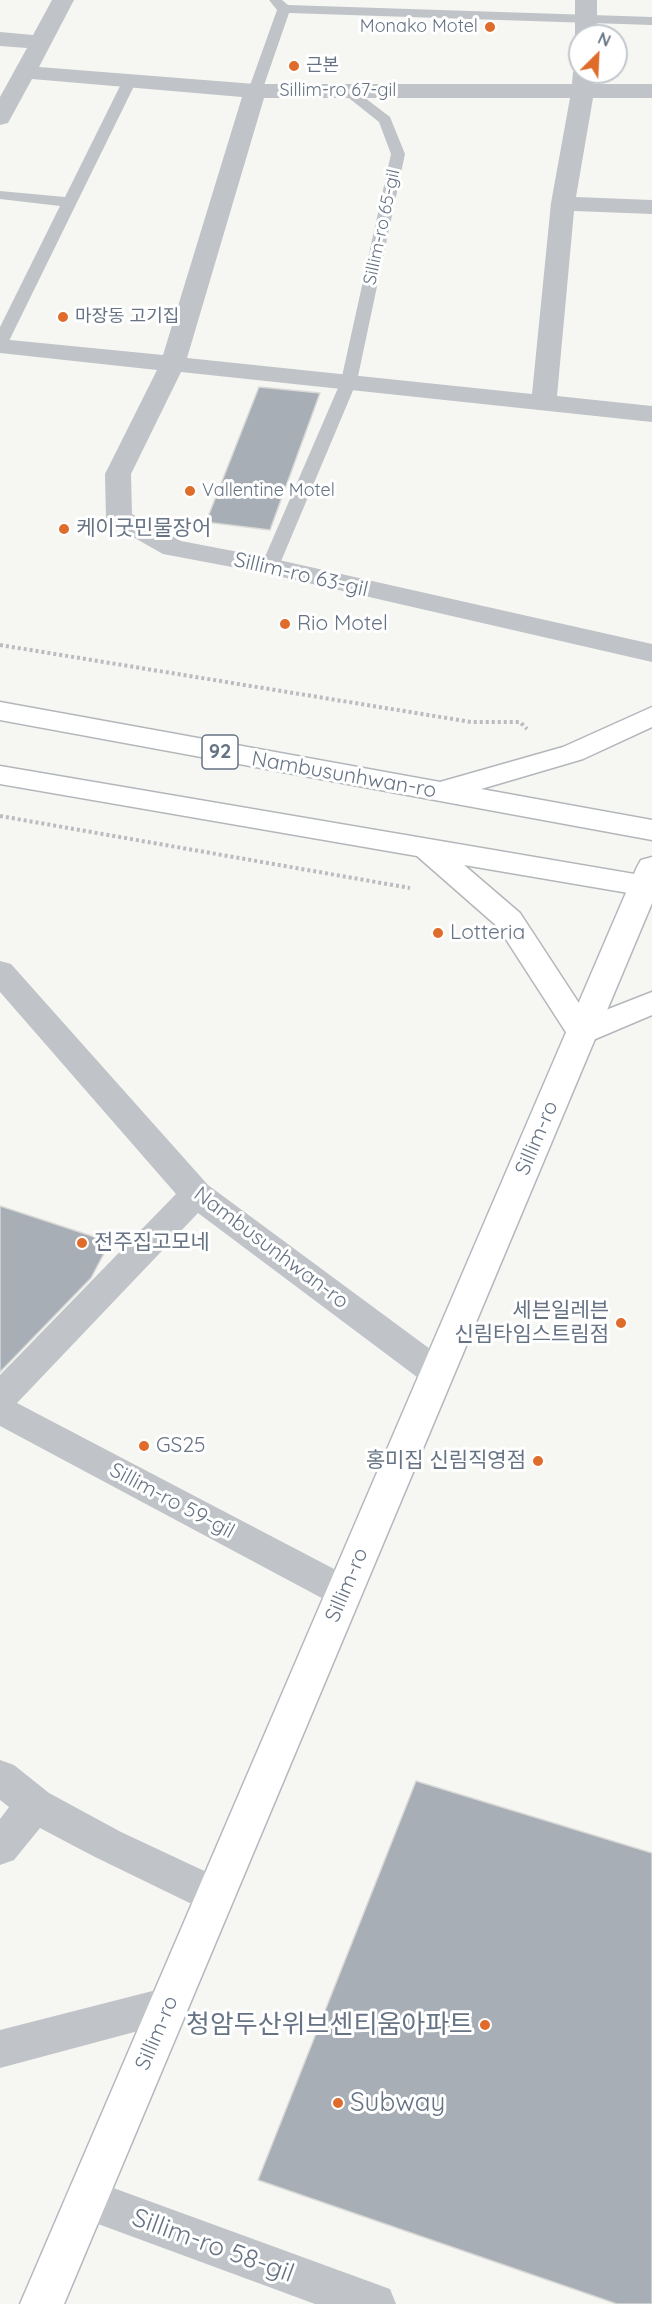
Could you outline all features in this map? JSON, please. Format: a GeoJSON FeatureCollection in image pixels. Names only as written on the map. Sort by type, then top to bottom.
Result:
{"type":"FeatureCollection","features":[{"type":"Feature","properties":{"kind":"main road","name":"Nambusunhwan-ro"},"geometry":{"type":"LineString","coordinates":[[0,711],[652,830]]}},
{"type":"Feature","properties":{"kind":"main road"},"geometry":{"type":"LineString","coordinates":[[440,792],[573,753],[652,716]]}},
{"type":"Feature","properties":{"kind":"main road"},"geometry":{"type":"LineString","coordinates":[[0,775],[425,847],[649,880]]}},
{"type":"Feature","properties":{"kind":"main road"},"geometry":{"type":"LineString","coordinates":[[425,847],[509,920],[582,1032],[652,1003]]}},
{"type":"Feature","properties":{"kind":"main road","name":"Sillim-ro"},"geometry":{"type":"LineString","coordinates":[[42,2304],[582,1032],[649,880]]}},
{"type":"Feature","properties":{"kind":"street"},"geometry":{"type":"LineString","coordinates":[[0,118],[63,0]]}},
{"type":"Feature","properties":{"kind":"street"},"geometry":{"type":"LineString","coordinates":[[0,39],[41,42]]}},
{"type":"Feature","properties":{"kind":"street","name":"Sillim-ro 67-gil"},"geometry":{"type":"LineString","coordinates":[[24,72],[255,91],[347,91],[568,82]]}},
{"type":"Feature","properties":{"kind":"street"},"geometry":{"type":"LineString","coordinates":[[544,402],[563,203],[583,84]]}},
{"type":"Feature","properties":{"kind":"street","name":"Sillim-ro 67-gil"},"geometry":{"type":"LineString","coordinates":[[604,84],[652,91]]}},
{"type":"Feature","properties":{"kind":"street"},"geometry":{"type":"LineString","coordinates":[[173,364],[255,91]]}},
{"type":"Feature","properties":{"kind":"street"},"geometry":{"type":"LineString","coordinates":[[563,203],[652,207]]}},
{"type":"Feature","properties":{"kind":"street"},"geometry":{"type":"LineString","coordinates":[[0,344],[652,414]]}},
{"type":"Feature","properties":{"kind":"street","name":"Sillim-ro 63-gil"},"geometry":{"type":"LineString","coordinates":[[173,364],[118,474],[119,518],[173,548],[270,566],[652,653]]}},
{"type":"Feature","properties":{"kind":"street","name":"Nambusunhwan-ro"},"geometry":{"type":"LineString","coordinates":[[0,972],[195,1194],[437,1373]]}},
{"type":"Feature","properties":{"kind":"street"},"geometry":{"type":"LineString","coordinates":[[0,1398],[195,1194]]}},
{"type":"Feature","properties":{"kind":"street","name":"Sillim-ro 59-gil"},"geometry":{"type":"LineString","coordinates":[[0,1410],[344,1592]]}},
{"type":"Feature","properties":{"kind":"street"},"geometry":{"type":"LineString","coordinates":[[0,1777],[35,1805],[107,1845],[216,1896]]}},
{"type":"Feature","properties":{"kind":"street"},"geometry":{"type":"LineString","coordinates":[[0,1848],[35,1805]]}},
{"type":"Feature","properties":{"kind":"street"},"geometry":{"type":"LineString","coordinates":[[0,2049],[168,2006]]}},
{"type":"Feature","properties":{"kind":"street","name":"Sillim-ro 58-gil"},"geometry":{"type":"LineString","coordinates":[[86,2199],[374,2304]]}},
{"type":"Feature","properties":{"kind":"lane"},"geometry":{"type":"LineString","coordinates":[[255,91],[279,5],[426,7],[652,21]]}},
{"type":"Feature","properties":{"kind":"lane"},"geometry":{"type":"LineString","coordinates":[[0,344],[130,80]]}},
{"type":"Feature","properties":{"kind":"lane","name":"Sillim-ro 65-gil"},"geometry":{"type":"LineString","coordinates":[[270,566],[349,381],[398,154],[385,120],[347,91]]}},
{"type":"Feature","properties":{"kind":"lane"},"geometry":{"type":"LineString","coordinates":[[0,195],[70,202]]}},
{"type":"Feature","properties":{"kind":"path"},"geometry":{"type":"LineString","coordinates":[[0,645],[471,722],[520,722],[533,736]]}},
{"type":"Feature","properties":{"kind":"path"},"geometry":{"type":"LineString","coordinates":[[0,816],[412,888]]}},
{"type":"Feature","properties":{"kind":"building"},"geometry":{"type":"Polygon","coordinates":[[[259,387],[320,393],[270,530],[206,522],[259,387]]]}},
{"type":"Feature","properties":{"kind":"building"},"geometry":{"type":"Polygon","coordinates":[[[0,1206],[110,1242],[91,1278],[0,1372],[0,1206]]]}},
{"type":"Feature","properties":{"kind":"building","name":"청암두산위브센티움아파트"},"geometry":{"type":"Polygon","coordinates":[[[416,1781],[652,1853],[652,2304],[617,2304],[258,2180],[416,1781]]]}},
{"type":"Feature","properties":{"kind":"place","name":"Monako Motel"},"geometry":{"type":"Point","coordinates":[490,27]}},
{"type":"Feature","properties":{"kind":"place","name":"근본"},"geometry":{"type":"Point","coordinates":[294,66]}},
{"type":"Feature","properties":{"kind":"place","name":"마장동 고기집"},"geometry":{"type":"Point","coordinates":[63,317]}},
{"type":"Feature","properties":{"kind":"place","name":"Vallentine Motel"},"geometry":{"type":"Point","coordinates":[190,491]}},
{"type":"Feature","properties":{"kind":"place","name":"케이굿민물장어"},"geometry":{"type":"Point","coordinates":[64,529]}},
{"type":"Feature","properties":{"kind":"place","name":"Rio Motel"},"geometry":{"type":"Point","coordinates":[285,624]}},
{"type":"Feature","properties":{"kind":"place","name":"Lotteria"},"geometry":{"type":"Point","coordinates":[438,933]}},
{"type":"Feature","properties":{"kind":"place","name":"전주집고모네"},"geometry":{"type":"Point","coordinates":[82,1243]}},
{"type":"Feature","properties":{"kind":"place","name":"세븐일레븐 신림타임스트림점"},"geometry":{"type":"Point","coordinates":[621,1323]}},
{"type":"Feature","properties":{"kind":"place","name":"GS25"},"geometry":{"type":"Point","coordinates":[144,1446]}},
{"type":"Feature","properties":{"kind":"place","name":"홍미집 신림직영점"},"geometry":{"type":"Point","coordinates":[538,1461]}},
{"type":"Feature","properties":{"kind":"place","name":"청암두산위브센티움아파트"},"geometry":{"type":"Point","coordinates":[485,2025]}},
{"type":"Feature","properties":{"kind":"place","name":"Subway"},"geometry":{"type":"Point","coordinates":[338,2103]}}]}
